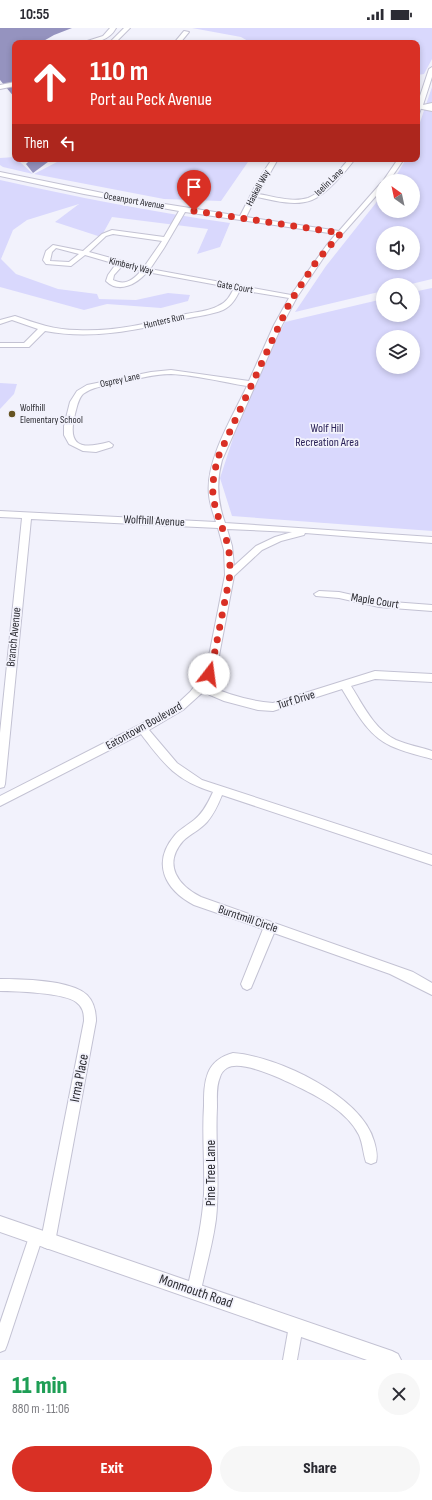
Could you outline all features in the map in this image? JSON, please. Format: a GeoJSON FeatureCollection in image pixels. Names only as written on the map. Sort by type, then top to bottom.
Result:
{"type":"FeatureCollection","features":[{"type":"Feature","properties":{"kind":"main road"},"geometry":{"type":"LineString","coordinates":[[420,108],[432,109]]}},
{"type":"Feature","properties":{"kind":"main road","name":"Monmouth Road"},"geometry":{"type":"LineString","coordinates":[[0,1224],[194,1290],[392,1360]]}},
{"type":"Feature","properties":{"kind":"street"},"geometry":{"type":"LineString","coordinates":[[94,40],[108,36],[112,33],[113,28]]}},
{"type":"Feature","properties":{"kind":"street"},"geometry":{"type":"LineString","coordinates":[[115,40],[127,28]]}},
{"type":"Feature","properties":{"kind":"street"},"geometry":{"type":"LineString","coordinates":[[179,40],[186,32]]}},
{"type":"Feature","properties":{"kind":"street"},"geometry":{"type":"LineString","coordinates":[[420,102],[432,69]]}},
{"type":"Feature","properties":{"kind":"street"},"geometry":{"type":"LineString","coordinates":[[420,108],[432,105]]}},
{"type":"Feature","properties":{"kind":"street","name":"Haskell Way"},"geometry":{"type":"LineString","coordinates":[[242,218],[263,177],[273,162]]}},
{"type":"Feature","properties":{"kind":"street","name":"Iselin Lane"},"geometry":{"type":"LineString","coordinates":[[255,195],[299,201],[311,199],[319,194],[349,162]]}},
{"type":"Feature","properties":{"kind":"street"},"geometry":{"type":"LineString","coordinates":[[391,174],[399,162]]}},
{"type":"Feature","properties":{"kind":"street","name":"Oceanport Avenue"},"geometry":{"type":"LineString","coordinates":[[0,174],[183,210],[341,233]]}},
{"type":"Feature","properties":{"kind":"street","name":"Eatontown Boulevard"},"geometry":{"type":"LineString","coordinates":[[0,801],[181,707],[202,687],[209,674],[213,661],[230,575],[228,546],[213,495],[215,469],[219,455],[278,325],[293,297],[316,262],[376,192]]}},
{"type":"Feature","properties":{"kind":"street"},"geometry":{"type":"LineString","coordinates":[[120,264],[110,277],[109,281],[112,283],[131,283],[144,270],[183,210]]}},
{"type":"Feature","properties":{"kind":"street"},"geometry":{"type":"LineString","coordinates":[[84,253],[101,238],[112,232],[164,239]]}},
{"type":"Feature","properties":{"kind":"street","name":"Kimberly Way"},"geometry":{"type":"LineString","coordinates":[[84,253],[71,264],[50,264],[46,260],[49,251],[55,246],[84,253],[144,270],[201,281]]}},
{"type":"Feature","properties":{"kind":"street","name":"Gate Court"},"geometry":{"type":"LineString","coordinates":[[201,281],[293,297]]}},
{"type":"Feature","properties":{"kind":"street","name":"Hunters Run"},"geometry":{"type":"LineString","coordinates":[[0,322],[12,318],[43,328],[79,332],[104,332],[127,329],[218,309],[232,300],[238,287]]}},
{"type":"Feature","properties":{"kind":"street"},"geometry":{"type":"LineString","coordinates":[[0,345],[26,345],[43,328]]}},
{"type":"Feature","properties":{"kind":"street","name":"Osprey Lane"},"geometry":{"type":"LineString","coordinates":[[109,445],[96,449],[84,448],[72,442],[68,435],[68,426],[74,402],[80,393],[90,387],[151,374],[171,372],[251,384]]}},
{"type":"Feature","properties":{"kind":"street","name":"Wolfhill Avenue"},"geometry":{"type":"LineString","coordinates":[[0,514],[221,525],[307,531]]}},
{"type":"Feature","properties":{"kind":"street","name":"Branch Avenue"},"geometry":{"type":"LineString","coordinates":[[0,784],[28,515]]}},
{"type":"Feature","properties":{"kind":"street"},"geometry":{"type":"LineString","coordinates":[[230,575],[253,552],[265,544],[307,531],[432,540]]}},
{"type":"Feature","properties":{"kind":"street","name":"Maple Court"},"geometry":{"type":"LineString","coordinates":[[319,594],[339,595],[379,604],[432,608]]}},
{"type":"Feature","properties":{"kind":"street","name":"Turf Drive"},"geometry":{"type":"LineString","coordinates":[[202,687],[224,697],[251,704],[273,707],[375,675],[432,678]]}},
{"type":"Feature","properties":{"kind":"street"},"geometry":{"type":"LineString","coordinates":[[344,684],[372,726],[380,734],[393,743],[432,755]]}},
{"type":"Feature","properties":{"kind":"street"},"geometry":{"type":"LineString","coordinates":[[143,728],[171,765],[180,774],[198,783],[432,860]]}},
{"type":"Feature","properties":{"kind":"street","name":"Burntmill Circle"},"geometry":{"type":"LineString","coordinates":[[219,790],[205,816],[179,838],[173,846],[168,861],[169,875],[178,888],[192,898],[392,969],[409,976],[432,989]]}},
{"type":"Feature","properties":{"kind":"street"},"geometry":{"type":"LineString","coordinates":[[248,984],[270,926]]}},
{"type":"Feature","properties":{"kind":"street","name":"Irma Place"},"geometry":{"type":"LineString","coordinates":[[0,985],[72,992],[83,1000],[90,1012],[90,1021],[42,1239]]}},
{"type":"Feature","properties":{"kind":"street","name":"Pine Tree Lane"},"geometry":{"type":"LineString","coordinates":[[194,1290],[205,1243],[210,1202],[211,1091],[214,1074],[226,1061],[237,1059],[254,1063],[296,1079],[337,1102],[355,1118],[364,1132],[370,1157]]}},
{"type":"Feature","properties":{"kind":"street"},"geometry":{"type":"LineString","coordinates":[[0,1345],[42,1239]]}},
{"type":"Feature","properties":{"kind":"street"},"geometry":{"type":"LineString","coordinates":[[290,1360],[296,1326]]}},
{"type":"Feature","properties":{"kind":"green space"},"geometry":{"type":"Polygon","coordinates":[[[192,28],[432,28],[432,59],[424,74],[420,75],[420,40],[246,40],[241,37],[192,28]]]}},
{"type":"Feature","properties":{"kind":"green space"},"geometry":{"type":"Polygon","coordinates":[[[432,87],[432,279],[420,282],[420,278],[376,278],[376,293],[295,312],[326,266],[376,203],[376,218],[420,218],[420,174],[397,174],[404,162],[420,162],[420,122],[432,87]]]}},
{"type":"Feature","properties":{"kind":"green space"},"geometry":{"type":"Polygon","coordinates":[[[12,157],[12,162],[20,162],[33,174],[3,167],[0,165],[0,158],[12,157]]]}},
{"type":"Feature","properties":{"kind":"green space"},"geometry":{"type":"Polygon","coordinates":[[[57,162],[248,162],[221,201],[164,199],[34,174],[57,162]]]}},
{"type":"Feature","properties":{"kind":"green space"},"geometry":{"type":"Polygon","coordinates":[[[0,180],[115,204],[230,223],[220,247],[197,254],[208,229],[112,217],[101,237],[55,222],[79,204],[27,220],[13,230],[1,259],[16,274],[58,289],[97,294],[99,299],[136,300],[168,293],[190,295],[188,301],[161,308],[107,304],[84,310],[0,287],[0,180]]]}},
{"type":"Feature","properties":{"kind":"green space","name":"Wolf Hill Recreation Area"},"geometry":{"type":"Polygon","coordinates":[[[432,288],[432,531],[232,516],[220,478],[243,408],[285,322],[376,301],[376,322],[420,322],[420,291],[432,288]]]}},
{"type":"Feature","properties":{"kind":"green space"},"geometry":{"type":"Polygon","coordinates":[[[0,383],[17,384],[14,394],[0,409],[0,383]]]}},
{"type":"Feature","properties":{"kind":"shaded area"},"geometry":{"type":"Polygon","coordinates":[[[0,28],[72,28],[45,40],[12,40],[12,94],[0,80],[0,28]]]}},
{"type":"Feature","properties":{"kind":"shaded area"},"geometry":{"type":"Polygon","coordinates":[[[28,162],[48,162],[33,173],[26,164],[28,162]]]}},
{"type":"Feature","properties":{"kind":"place","name":"Wolfhill Elementary School"},"geometry":{"type":"Point","coordinates":[12,414]}},
{"type":"Feature","properties":{"kind":"route"},"geometry":{"type":"LineString","coordinates":[[194,211],[341,233],[316,262],[290,302],[278,325],[219,455],[213,477],[213,495],[217,513],[228,546],[230,575],[213,661],[209,674]]}}]}
